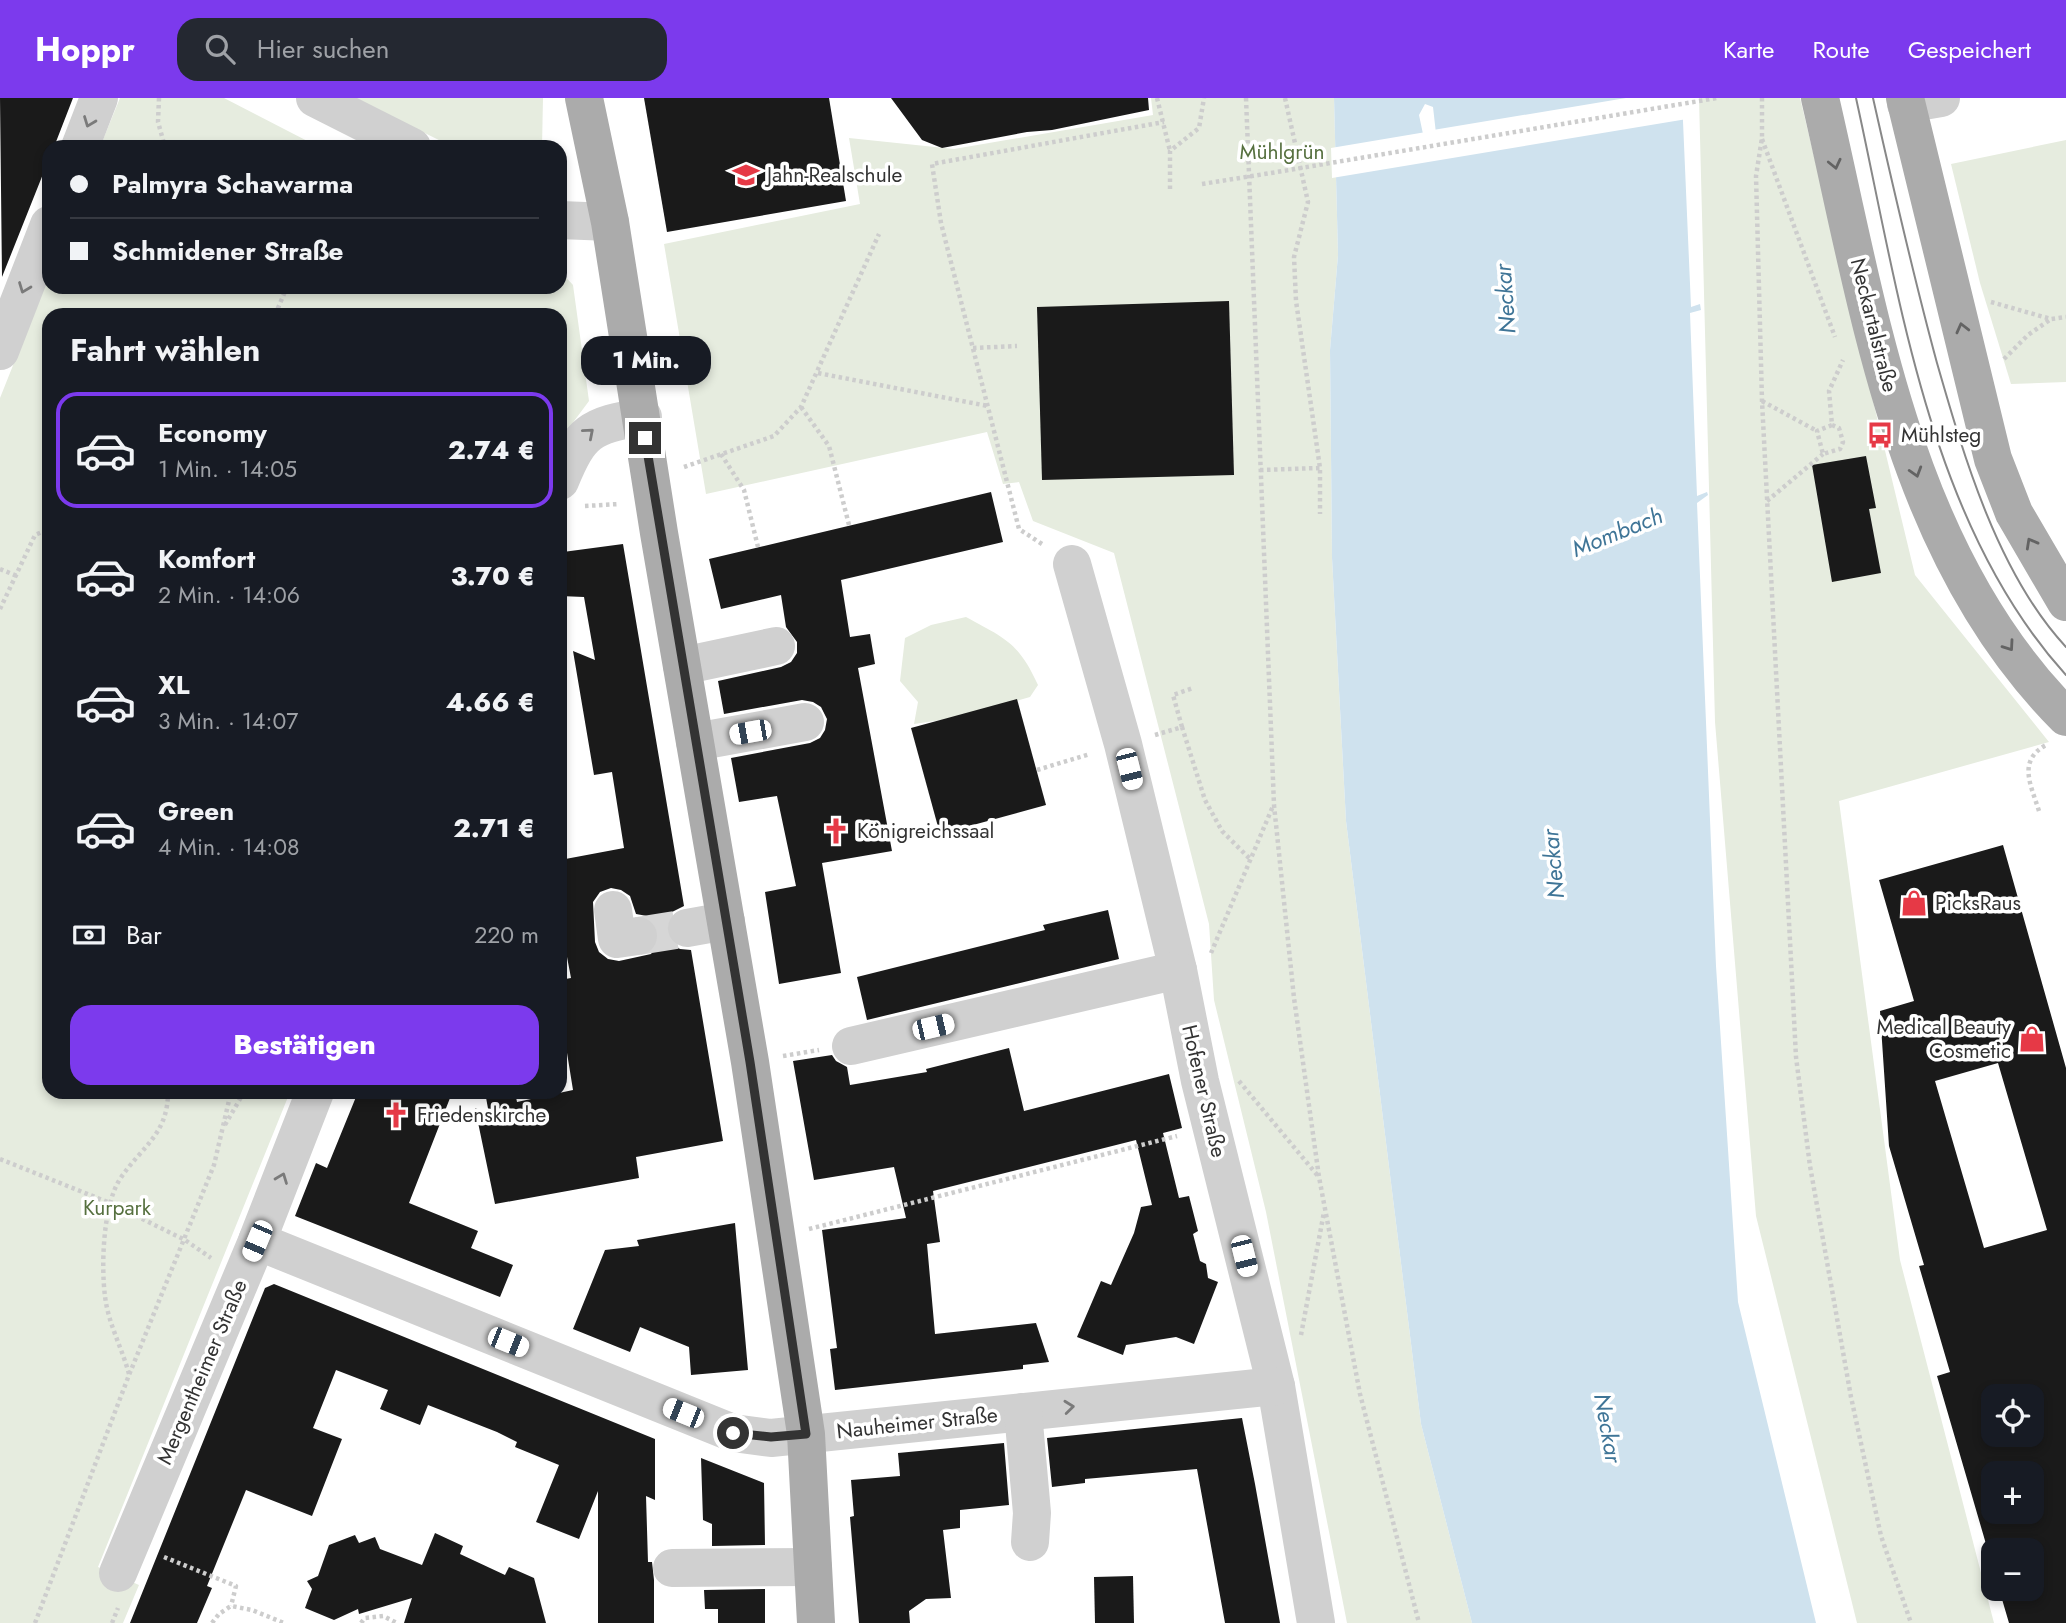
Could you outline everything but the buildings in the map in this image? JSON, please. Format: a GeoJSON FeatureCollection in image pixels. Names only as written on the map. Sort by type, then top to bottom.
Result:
{"type":"FeatureCollection","features":[{"type":"Feature","properties":{"kind":"main road"},"geometry":{"type":"LineString","coordinates":[[584,98],[610,222],[643,418],[652,490],[750,1062],[806,1434],[816,1623]]}},
{"type":"Feature","properties":{"kind":"main road","name":"Neckartalstraße"},"geometry":{"type":"LineString","coordinates":[[1820,98],[1881,360],[1921,488],[1942,541],[1970,590],[2036,685],[2066,717]]}},
{"type":"Feature","properties":{"kind":"main road"},"geometry":{"type":"LineString","coordinates":[[1917,100],[1953,291],[1993,459],[2014,513],[2066,602]]}},
{"type":"Feature","properties":{"kind":"street"},"geometry":{"type":"LineString","coordinates":[[83,140],[99,98]]}},
{"type":"Feature","properties":{"kind":"street"},"geometry":{"type":"LineString","coordinates":[[315,98],[398,140]]}},
{"type":"Feature","properties":{"kind":"street"},"geometry":{"type":"LineString","coordinates":[[567,219],[610,222]]}},
{"type":"Feature","properties":{"kind":"street"},"geometry":{"type":"LineString","coordinates":[[0,351],[42,243]]}},
{"type":"Feature","properties":{"kind":"street"},"geometry":{"type":"LineString","coordinates":[[567,494],[580,441],[599,425],[643,418]]}},
{"type":"Feature","properties":{"kind":"street","name":"Hofener Straße"},"geometry":{"type":"LineString","coordinates":[[1072,564],[1123,744],[1179,974],[1200,1081],[1276,1386],[1316,1623]]}},
{"type":"Feature","properties":{"kind":"street"},"geometry":{"type":"LineString","coordinates":[[682,666],[776,646]]}},
{"type":"Feature","properties":{"kind":"street"},"geometry":{"type":"LineString","coordinates":[[695,742],[805,722]]}},
{"type":"Feature","properties":{"kind":"street"},"geometry":{"type":"LineString","coordinates":[[687,928],[726,921]]}},
{"type":"Feature","properties":{"kind":"street"},"geometry":{"type":"LineString","coordinates":[[851,1046],[1179,974]]}},
{"type":"Feature","properties":{"kind":"street","name":"Mergentheimer Straße"},"geometry":{"type":"LineString","coordinates":[[118,1573],[257,1241],[312,1099]]}},
{"type":"Feature","properties":{"kind":"street","name":"Nauheimer Straße"},"geometry":{"type":"LineString","coordinates":[[257,1241],[733,1433],[771,1437],[806,1434],[1276,1386]]}},
{"type":"Feature","properties":{"kind":"street"},"geometry":{"type":"LineString","coordinates":[[1023,1412],[1032,1513],[1030,1542]]}},
{"type":"Feature","properties":{"kind":"street"},"geometry":{"type":"LineString","coordinates":[[672,1568],[813,1567]]}},
{"type":"Feature","properties":{"kind":"path"},"geometry":{"type":"LineString","coordinates":[[159,98],[158,122],[163,140]]}},
{"type":"Feature","properties":{"kind":"path"},"geometry":{"type":"LineString","coordinates":[[1157,98],[1170,151],[1170,189]]}},
{"type":"Feature","properties":{"kind":"path"},"geometry":{"type":"LineString","coordinates":[[1170,151],[1199,128],[1204,98]]}},
{"type":"Feature","properties":{"kind":"path"},"geometry":{"type":"LineString","coordinates":[[1244,98],[1273,805],[1294,998],[1318,1177],[1360,1394],[1419,1623]]}},
{"type":"Feature","properties":{"kind":"path"},"geometry":{"type":"LineString","coordinates":[[1285,98],[1308,202],[1294,257],[1297,301],[1320,468],[1320,514]]}},
{"type":"Feature","properties":{"kind":"path"},"geometry":{"type":"LineString","coordinates":[[1202,184],[1717,98]]}},
{"type":"Feature","properties":{"kind":"path"},"geometry":{"type":"LineString","coordinates":[[1762,98],[1762,138],[1756,176],[1762,401],[1796,1057],[1810,1166],[1851,1397],[1881,1536],[1911,1623]]}},
{"type":"Feature","properties":{"kind":"path"},"geometry":{"type":"LineString","coordinates":[[1072,564],[1018,529],[941,223],[932,164],[1164,122]]}},
{"type":"Feature","properties":{"kind":"path"},"geometry":{"type":"LineString","coordinates":[[1762,138],[1838,346]]}},
{"type":"Feature","properties":{"kind":"path"},"geometry":{"type":"LineString","coordinates":[[567,494],[652,490],[721,454],[774,436],[802,407],[878,234]]}},
{"type":"Feature","properties":{"kind":"path"},"geometry":{"type":"LineString","coordinates":[[1953,291],[2051,319],[2066,317]]}},
{"type":"Feature","properties":{"kind":"path"},"geometry":{"type":"LineString","coordinates":[[1976,388],[2028,335],[2051,319]]}},
{"type":"Feature","properties":{"kind":"path"},"geometry":{"type":"LineString","coordinates":[[973,348],[1017,346]]}},
{"type":"Feature","properties":{"kind":"path"},"geometry":{"type":"LineString","coordinates":[[1832,425],[1829,391],[1843,359],[1881,360]]}},
{"type":"Feature","properties":{"kind":"path"},"geometry":{"type":"LineString","coordinates":[[818,373],[988,406]]}},
{"type":"Feature","properties":{"kind":"path"},"geometry":{"type":"LineString","coordinates":[[1762,401],[1817,430],[1832,425],[1839,428],[1843,442],[1840,449],[1823,454],[1767,501]]}},
{"type":"Feature","properties":{"kind":"path"},"geometry":{"type":"LineString","coordinates":[[802,407],[829,446],[849,525]]}},
{"type":"Feature","properties":{"kind":"path"},"geometry":{"type":"LineString","coordinates":[[1817,430],[1823,454]]}},
{"type":"Feature","properties":{"kind":"path"},"geometry":{"type":"LineString","coordinates":[[721,454],[744,490],[758,547]]}},
{"type":"Feature","properties":{"kind":"path"},"geometry":{"type":"LineString","coordinates":[[1260,470],[1320,468]]}},
{"type":"Feature","properties":{"kind":"path"},"geometry":{"type":"LineString","coordinates":[[0,609],[35,535],[42,532]]}},
{"type":"Feature","properties":{"kind":"path"},"geometry":{"type":"LineString","coordinates":[[0,569],[17,576]]}},
{"type":"Feature","properties":{"kind":"path"},"geometry":{"type":"LineString","coordinates":[[1182,727],[1173,695],[1193,688]]}},
{"type":"Feature","properties":{"kind":"path"},"geometry":{"type":"LineString","coordinates":[[2039,811],[2027,771],[2028,761],[2041,748]]}},
{"type":"Feature","properties":{"kind":"path"},"geometry":{"type":"LineString","coordinates":[[1205,800],[1222,831],[1251,860]]}},
{"type":"Feature","properties":{"kind":"path"},"geometry":{"type":"LineString","coordinates":[[1179,974],[1205,967],[1273,805]]}},
{"type":"Feature","properties":{"kind":"path"},"geometry":{"type":"LineString","coordinates":[[750,1062],[851,1046]]}},
{"type":"Feature","properties":{"kind":"path"},"geometry":{"type":"LineString","coordinates":[[1200,1081],[1229,1073],[1238,1080],[1318,1177]]}},
{"type":"Feature","properties":{"kind":"path"},"geometry":{"type":"LineString","coordinates":[[129,1375],[105,1298],[103,1275],[110,1203],[118,1181],[160,1132],[167,1114],[168,1099]]}},
{"type":"Feature","properties":{"kind":"path"},"geometry":{"type":"LineString","coordinates":[[35,1623],[129,1375],[214,1166],[229,1099]]}},
{"type":"Feature","properties":{"kind":"path"},"geometry":{"type":"LineString","coordinates":[[222,1130],[240,1099]]}},
{"type":"Feature","properties":{"kind":"path"},"geometry":{"type":"LineString","coordinates":[[776,1237],[1137,1146]]}},
{"type":"Feature","properties":{"kind":"path"},"geometry":{"type":"LineString","coordinates":[[0,1159],[110,1203],[185,1240]]}},
{"type":"Feature","properties":{"kind":"path"},"geometry":{"type":"LineString","coordinates":[[1276,1386],[1289,1366],[1301,1336],[1324,1208]]}},
{"type":"Feature","properties":{"kind":"path"},"geometry":{"type":"LineString","coordinates":[[194,1569],[236,1586],[231,1606],[212,1623]]}},
{"type":"Feature","properties":{"kind":"path"},"geometry":{"type":"LineString","coordinates":[[231,1606],[253,1610],[284,1623]]}},
{"type":"Feature","properties":{"kind":"path"},"geometry":{"type":"LineString","coordinates":[[361,1623],[365,1618],[383,1616],[397,1623]]}},
{"type":"Feature","properties":{"kind":"green space"},"geometry":{"type":"Polygon","coordinates":[[[120,98],[224,98],[305,140],[103,140],[120,98]]]}},
{"type":"Feature","properties":{"kind":"green space"},"geometry":{"type":"Polygon","coordinates":[[[354,98],[543,98],[542,140],[439,140],[354,98]]]}},
{"type":"Feature","properties":{"kind":"green space","name":"Mühlgrün"},"geometry":{"type":"Polygon","coordinates":[[[1151,98],[1334,98],[1338,255],[1330,350],[1332,558],[1346,821],[1421,1424],[1472,1623],[1347,1623],[1266,1212],[1214,1000],[1209,924],[1114,553],[1033,521],[1019,482],[1003,484],[987,432],[706,494],[664,244],[860,204],[849,138],[954,149],[1153,115],[1151,98]]]}},
{"type":"Feature","properties":{"kind":"green space"},"geometry":{"type":"Polygon","coordinates":[[[1699,98],[1800,98],[1915,575],[2049,742],[1839,801],[1900,1260],[1981,1573],[1981,1601],[1988,1601],[1994,1623],[1857,1623],[1756,1216],[1715,722],[1699,98]]]}},
{"type":"Feature","properties":{"kind":"green space"},"geometry":{"type":"Polygon","coordinates":[[[2066,140],[2066,382],[2011,384],[1980,283],[1951,164],[2066,140]]]}},
{"type":"Feature","properties":{"kind":"green space","name":"Kurpark"},"geometry":{"type":"Polygon","coordinates":[[[567,279],[573,285],[589,401],[567,431],[567,308],[42,308],[42,1099],[287,1099],[98,1567],[139,1585],[123,1623],[0,1623],[0,398],[42,293],[567,294],[567,279]]]}},
{"type":"Feature","properties":{"kind":"green space"},"geometry":{"type":"Polygon","coordinates":[[[966,617],[1017,650],[1038,685],[1030,697],[955,718],[914,724],[918,702],[900,681],[905,638],[931,625],[966,617]]]}},
{"type":"Feature","properties":{"kind":"water"},"geometry":{"type":"Polygon","coordinates":[[[1334,98],[1682,98],[1691,307],[1700,304],[1701,310],[1690,313],[1697,496],[1707,492],[1708,495],[1697,503],[1716,966],[1738,1302],[1816,1623],[1472,1623],[1421,1424],[1346,821],[1332,558],[1330,350],[1338,255],[1334,98]],[[1425,104],[1419,115],[1427,153],[1431,157],[1438,151],[1433,107],[1425,104]]]}},
{"type":"Feature","properties":{"kind":"pier"},"geometry":{"type":"Polygon","coordinates":[[[1626,98],[1686,98],[1687,119],[1332,178],[1331,148],[1426,132],[1432,153],[1433,130],[1626,98]]]}},
{"type":"Feature","properties":{"kind":"tunnel"},"geometry":{"type":"LineString","coordinates":[[638,936],[687,928]]}},
{"type":"Feature","properties":{"kind":"tram line"},"geometry":{"type":"LineString","coordinates":[[1856,98],[1905,326],[1925,402],[1950,477],[1981,548],[2019,615],[2066,675]]}},
{"type":"Feature","properties":{"kind":"tram line"},"geometry":{"type":"LineString","coordinates":[[1873,98],[1928,330],[1972,475],[2002,550],[2021,585],[2042,618],[2066,647]]}},
{"type":"Feature","properties":{"kind":"place","name":"Jahn-Realschule"},"geometry":{"type":"Point","coordinates":[746,175]}},
{"type":"Feature","properties":{"kind":"place","name":"Mühlsteg"},"geometry":{"type":"Point","coordinates":[1880,435]}},
{"type":"Feature","properties":{"kind":"place","name":"Königreichssaal"},"geometry":{"type":"Point","coordinates":[836,831]}},
{"type":"Feature","properties":{"kind":"place","name":"PicksRaus"},"geometry":{"type":"Point","coordinates":[1914,903]}},
{"type":"Feature","properties":{"kind":"place","name":"Medical Beauty Cosmetic"},"geometry":{"type":"Point","coordinates":[2032,1039]}},
{"type":"Feature","properties":{"kind":"place","name":"Friedenskirche"},"geometry":{"type":"Point","coordinates":[396,1115]}},
{"type":"Feature","properties":{"kind":"route"},"geometry":{"type":"LineString","coordinates":[[645,438],[750,1062],[806,1434],[771,1437],[733,1433]]}},
{"type":"Feature","properties":{"kind":"water label","name":"Neckar"},"geometry":{"type":"Point","coordinates":[1505,299]}},
{"type":"Feature","properties":{"kind":"water label","name":"Mombach"},"geometry":{"type":"Point","coordinates":[1617,532]}},
{"type":"Feature","properties":{"kind":"water label","name":"Neckar"},"geometry":{"type":"Point","coordinates":[1553,864]}},
{"type":"Feature","properties":{"kind":"water label","name":"Neckar"},"geometry":{"type":"Point","coordinates":[1608,1428]}}]}
